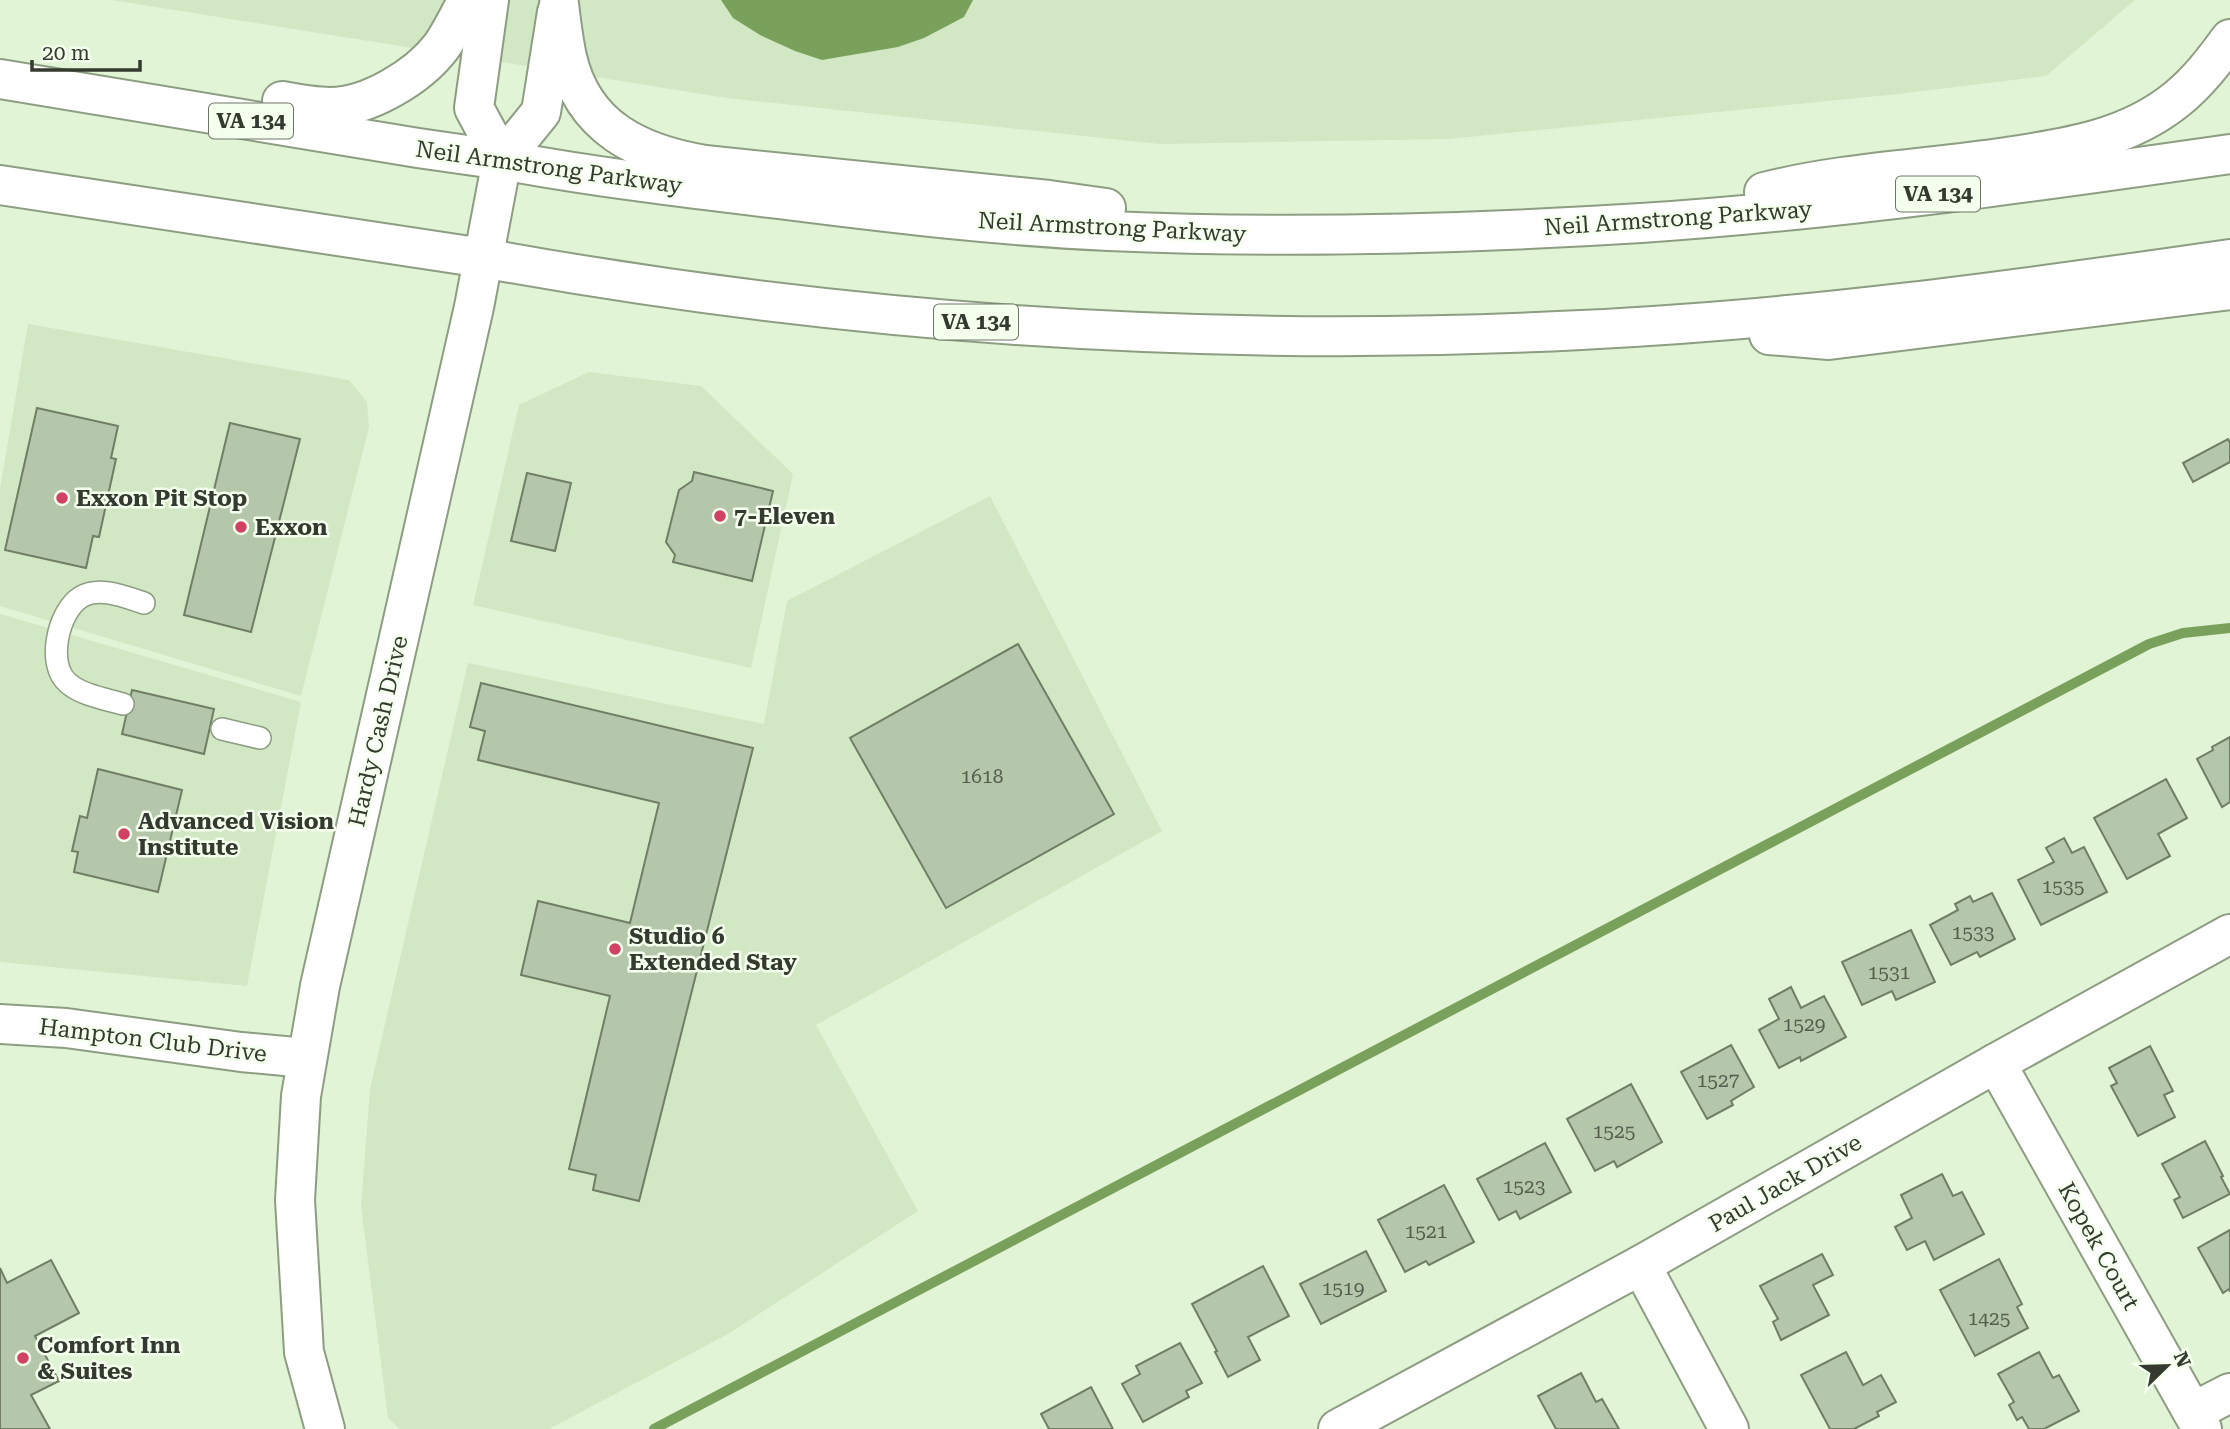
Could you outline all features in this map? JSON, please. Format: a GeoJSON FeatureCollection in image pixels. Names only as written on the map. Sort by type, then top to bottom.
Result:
{"type":"FeatureCollection","features":[{"type":"Feature","properties":{"kind":"main road"},"geometry":{"type":"LineString","coordinates":[[44,86],[215,90],[311,106],[345,106],[402,82],[430,60],[442,45],[468,0]]}},
{"type":"Feature","properties":{"kind":"main road"},"geometry":{"type":"LineString","coordinates":[[489,0],[474,108],[502,160],[541,112],[559,2]]}},
{"type":"Feature","properties":{"kind":"main road"},"geometry":{"type":"LineString","coordinates":[[559,2],[568,58],[589,106],[602,122],[619,136],[661,156],[705,165],[1049,200],[1309,235]]}},
{"type":"Feature","properties":{"kind":"main road"},"geometry":{"type":"LineString","coordinates":[[1644,223],[1805,182],[1942,167],[2064,148],[2101,139],[2128,129],[2176,100],[2196,83],[2230,39]]}},
{"type":"Feature","properties":{"kind":"main road","name":"Neil Armstrong Parkway"},"geometry":{"type":"LineString","coordinates":[[0,79],[589,176],[841,207],[1111,231],[1309,235],[1515,230],[1644,223],[1861,203],[2230,154]]}},
{"type":"Feature","properties":{"kind":"main road","name":"Hardy Cash Drive"},"geometry":{"type":"LineString","coordinates":[[325,1429],[304,1352],[296,1214],[298,1122],[306,1058],[326,959],[447,431],[502,160]]}},
{"type":"Feature","properties":{"kind":"main road","name":"VA 134"},"geometry":{"type":"LineString","coordinates":[[0,185],[484,258],[598,279],[781,303],[911,317],[1111,331],[1244,336],[1521,333],[1789,316],[2230,258]]}},
{"type":"Feature","properties":{"kind":"main road"},"geometry":{"type":"LineString","coordinates":[[1652,326],[1829,340],[2230,289]]}},
{"type":"Feature","properties":{"kind":"main road","name":"Paul Jack Drive"},"geometry":{"type":"LineString","coordinates":[[1338,1429],[1642,1265],[1996,1063],[2230,934]]}},
{"type":"Feature","properties":{"kind":"main road","name":"Hampton Club Drive"},"geometry":{"type":"LineString","coordinates":[[0,1024],[66,1028],[241,1052],[306,1058]]}},
{"type":"Feature","properties":{"kind":"main road","name":"Kopek Court"},"geometry":{"type":"LineString","coordinates":[[1996,1063],[2198,1421]]}},
{"type":"Feature","properties":{"kind":"main road"},"geometry":{"type":"LineString","coordinates":[[1642,1265],[1729,1429]]}},
{"type":"Feature","properties":{"kind":"main road"},"geometry":{"type":"LineString","coordinates":[[2198,1421],[2230,1393]]}},
{"type":"Feature","properties":{"kind":"lane"},"geometry":{"type":"LineString","coordinates":[[123,704],[69,685],[60,674],[56,661],[57,646],[68,609],[82,596],[114,593],[144,603]]}},
{"type":"Feature","properties":{"kind":"lane"},"geometry":{"type":"LineString","coordinates":[[222,729],[260,738]]}},
{"type":"Feature","properties":{"kind":"shaded area"},"geometry":{"type":"Polygon","coordinates":[[[112,0],[2135,0],[2046,76],[1897,94],[1448,139],[1159,144],[727,98],[112,0]]]}},
{"type":"Feature","properties":{"kind":"shaded area"},"geometry":{"type":"Polygon","coordinates":[[[721,0],[973,0],[964,17],[924,38],[898,47],[822,60],[760,35],[733,18],[721,0]]]}},
{"type":"Feature","properties":{"kind":"shaded area"},"geometry":{"type":"Polygon","coordinates":[[[28,324],[349,380],[367,402],[369,427],[301,696],[0,606],[0,489],[28,324]]]}},
{"type":"Feature","properties":{"kind":"shaded area"},"geometry":{"type":"Polygon","coordinates":[[[589,372],[701,386],[793,474],[751,668],[473,605],[519,405],[589,372]]]}},
{"type":"Feature","properties":{"kind":"shaded area"},"geometry":{"type":"Polygon","coordinates":[[[990,496],[1162,831],[816,1025],[918,1211],[728,1334],[549,1429],[400,1429],[388,1418],[361,1206],[370,1089],[468,663],[764,724],[787,601],[990,496]]]}},
{"type":"Feature","properties":{"kind":"shaded area"},"geometry":{"type":"Polygon","coordinates":[[[0,614],[301,702],[247,986],[0,962],[0,614]]]}},
{"type":"Feature","properties":{"kind":"building","name":"Exxon Pit Stop"},"geometry":{"type":"Polygon","coordinates":[[[37,408],[118,426],[111,458],[116,459],[99,537],[93,536],[86,568],[5,550],[37,408]]]}},
{"type":"Feature","properties":{"kind":"building","name":"Exxon"},"geometry":{"type":"Polygon","coordinates":[[[230,423],[300,439],[251,632],[184,615],[230,423]]]}},
{"type":"Feature","properties":{"kind":"building"},"geometry":{"type":"Polygon","coordinates":[[[2228,439],[2230,462],[2193,482],[2183,463],[2228,439]]]}},
{"type":"Feature","properties":{"kind":"building","name":"7-Eleven"},"geometry":{"type":"Polygon","coordinates":[[[694,472],[773,491],[752,581],[673,562],[675,555],[666,542],[679,490],[692,481],[694,472]]]}},
{"type":"Feature","properties":{"kind":"building"},"geometry":{"type":"Polygon","coordinates":[[[527,473],[571,483],[555,551],[511,541],[527,473]]]}},
{"type":"Feature","properties":{"kind":"building"},"geometry":{"type":"Polygon","coordinates":[[[1018,644],[1114,814],[946,908],[850,738],[1018,644]]]}},
{"type":"Feature","properties":{"kind":"building","name":"Studio 6 Extended Stay"},"geometry":{"type":"Polygon","coordinates":[[[481,683],[753,748],[639,1201],[593,1190],[596,1175],[569,1169],[610,996],[521,975],[538,901],[630,923],[659,803],[478,760],[485,731],[470,727],[481,683]]]}},
{"type":"Feature","properties":{"kind":"building"},"geometry":{"type":"Polygon","coordinates":[[[132,690],[214,709],[204,754],[122,734],[132,690]]]}},
{"type":"Feature","properties":{"kind":"building"},"geometry":{"type":"Polygon","coordinates":[[[2230,737],[2230,802],[2222,807],[2197,759],[2230,737]]]}},
{"type":"Feature","properties":{"kind":"building","name":"Advanced Vision Institute"},"geometry":{"type":"Polygon","coordinates":[[[98,769],[182,790],[158,892],[74,872],[78,852],[72,851],[80,816],[87,818],[98,769]]]}},
{"type":"Feature","properties":{"kind":"building"},"geometry":{"type":"Polygon","coordinates":[[[2166,779],[2187,818],[2158,834],[2170,856],[2127,879],[2094,818],[2166,779]]]}},
{"type":"Feature","properties":{"kind":"building"},"geometry":{"type":"Polygon","coordinates":[[[2064,838],[2072,853],[2084,847],[2107,892],[2041,925],[2018,880],[2054,862],[2046,848],[2064,838]]]}},
{"type":"Feature","properties":{"kind":"building"},"geometry":{"type":"Polygon","coordinates":[[[1992,893],[2015,939],[1980,957],[1977,952],[1951,965],[1930,925],[1958,910],[1955,904],[1970,896],[1973,902],[1992,893]]]}},
{"type":"Feature","properties":{"kind":"building"},"geometry":{"type":"Polygon","coordinates":[[[1911,930],[1935,982],[1896,1000],[1892,991],[1862,1005],[1842,962],[1911,930]]]}},
{"type":"Feature","properties":{"kind":"building"},"geometry":{"type":"Polygon","coordinates":[[[1791,987],[1801,1008],[1824,996],[1846,1037],[1801,1061],[1800,1057],[1779,1068],[1759,1030],[1779,1019],[1769,999],[1791,987]]]}},
{"type":"Feature","properties":{"kind":"building"},"geometry":{"type":"Polygon","coordinates":[[[1731,1045],[1754,1087],[1731,1101],[1733,1105],[1707,1119],[1681,1072],[1731,1045]]]}},
{"type":"Feature","properties":{"kind":"building"},"geometry":{"type":"Polygon","coordinates":[[[2150,1046],[2173,1091],[2164,1095],[2175,1117],[2138,1136],[2111,1086],[2117,1083],[2109,1068],[2150,1046]]]}},
{"type":"Feature","properties":{"kind":"building"},"geometry":{"type":"Polygon","coordinates":[[[1631,1084],[1662,1142],[1617,1167],[1614,1161],[1595,1171],[1567,1119],[1631,1084]]]}},
{"type":"Feature","properties":{"kind":"building"},"geometry":{"type":"Polygon","coordinates":[[[2205,1141],[2230,1194],[2183,1218],[2174,1200],[2180,1197],[2162,1164],[2205,1141]]]}},
{"type":"Feature","properties":{"kind":"building"},"geometry":{"type":"Polygon","coordinates":[[[1545,1143],[1571,1192],[1520,1219],[1516,1211],[1499,1220],[1477,1179],[1545,1143]]]}},
{"type":"Feature","properties":{"kind":"building"},"geometry":{"type":"Polygon","coordinates":[[[1942,1174],[1953,1196],[1962,1192],[1984,1234],[1934,1260],[1925,1241],[1907,1250],[1895,1227],[1912,1218],[1901,1195],[1942,1174]]]}},
{"type":"Feature","properties":{"kind":"building"},"geometry":{"type":"Polygon","coordinates":[[[1444,1185],[1474,1242],[1429,1265],[1426,1261],[1405,1272],[1378,1220],[1444,1185]]]}},
{"type":"Feature","properties":{"kind":"building"},"geometry":{"type":"Polygon","coordinates":[[[2230,1230],[2230,1292],[2229,1289],[2223,1293],[2198,1248],[2230,1230]]]}},
{"type":"Feature","properties":{"kind":"building"},"geometry":{"type":"Polygon","coordinates":[[[1366,1251],[1386,1291],[1321,1324],[1300,1284],[1366,1251]]]}},
{"type":"Feature","properties":{"kind":"building"},"geometry":{"type":"Polygon","coordinates":[[[1822,1254],[1833,1275],[1813,1285],[1829,1315],[1781,1340],[1773,1322],[1778,1319],[1760,1286],[1822,1254]]]}},
{"type":"Feature","properties":{"kind":"building"},"geometry":{"type":"Polygon","coordinates":[[[1999,1259],[2022,1304],[2017,1307],[2028,1328],[1975,1356],[1940,1290],[1999,1259]]]}},
{"type":"Feature","properties":{"kind":"building","name":"Comfort Inn & Suites"},"geometry":{"type":"Polygon","coordinates":[[[51,1260],[79,1313],[35,1336],[59,1381],[31,1395],[50,1429],[0,1429],[0,1268],[7,1283],[51,1260]]]}},
{"type":"Feature","properties":{"kind":"building"},"geometry":{"type":"Polygon","coordinates":[[[1263,1266],[1289,1316],[1248,1337],[1260,1360],[1228,1377],[1192,1304],[1263,1266]]]}},
{"type":"Feature","properties":{"kind":"building"},"geometry":{"type":"Polygon","coordinates":[[[1180,1343],[1202,1383],[1186,1391],[1189,1397],[1143,1422],[1122,1384],[1140,1374],[1136,1366],[1180,1343]]]}},
{"type":"Feature","properties":{"kind":"building"},"geometry":{"type":"Polygon","coordinates":[[[1846,1352],[1863,1385],[1881,1375],[1896,1402],[1877,1412],[1879,1416],[1854,1429],[1830,1429],[1801,1375],[1846,1352]]]}},
{"type":"Feature","properties":{"kind":"building"},"geometry":{"type":"Polygon","coordinates":[[[2039,1352],[2053,1378],[2059,1375],[2079,1411],[2044,1429],[2029,1429],[2022,1417],[2017,1420],[2009,1405],[2014,1402],[1998,1374],[2039,1352]]]}},
{"type":"Feature","properties":{"kind":"building"},"geometry":{"type":"Polygon","coordinates":[[[1581,1373],[1596,1402],[1602,1399],[1619,1429],[1556,1429],[1538,1396],[1581,1373]]]}},
{"type":"Feature","properties":{"kind":"building"},"geometry":{"type":"Polygon","coordinates":[[[1091,1387],[1113,1429],[1049,1429],[1041,1414],[1091,1387]]]}},
{"type":"Feature","properties":{"kind":"waterway"},"geometry":{"type":"LineString","coordinates":[[654,1429],[2149,644],[2183,633],[2230,628]]}},
{"type":"Feature","properties":{"kind":"place","name":"Exxon Pit Stop"},"geometry":{"type":"Point","coordinates":[62,498]}},
{"type":"Feature","properties":{"kind":"place","name":"7-Eleven"},"geometry":{"type":"Point","coordinates":[720,516]}},
{"type":"Feature","properties":{"kind":"place","name":"Exxon"},"geometry":{"type":"Point","coordinates":[241,527]}},
{"type":"Feature","properties":{"kind":"place","name":"Advanced Vision Institute"},"geometry":{"type":"Point","coordinates":[124,834]}},
{"type":"Feature","properties":{"kind":"place","name":"Studio 6 Extended Stay"},"geometry":{"type":"Point","coordinates":[615,949]}},
{"type":"Feature","properties":{"kind":"place","name":"Comfort Inn & Suites"},"geometry":{"type":"Point","coordinates":[23,1358]}}]}
